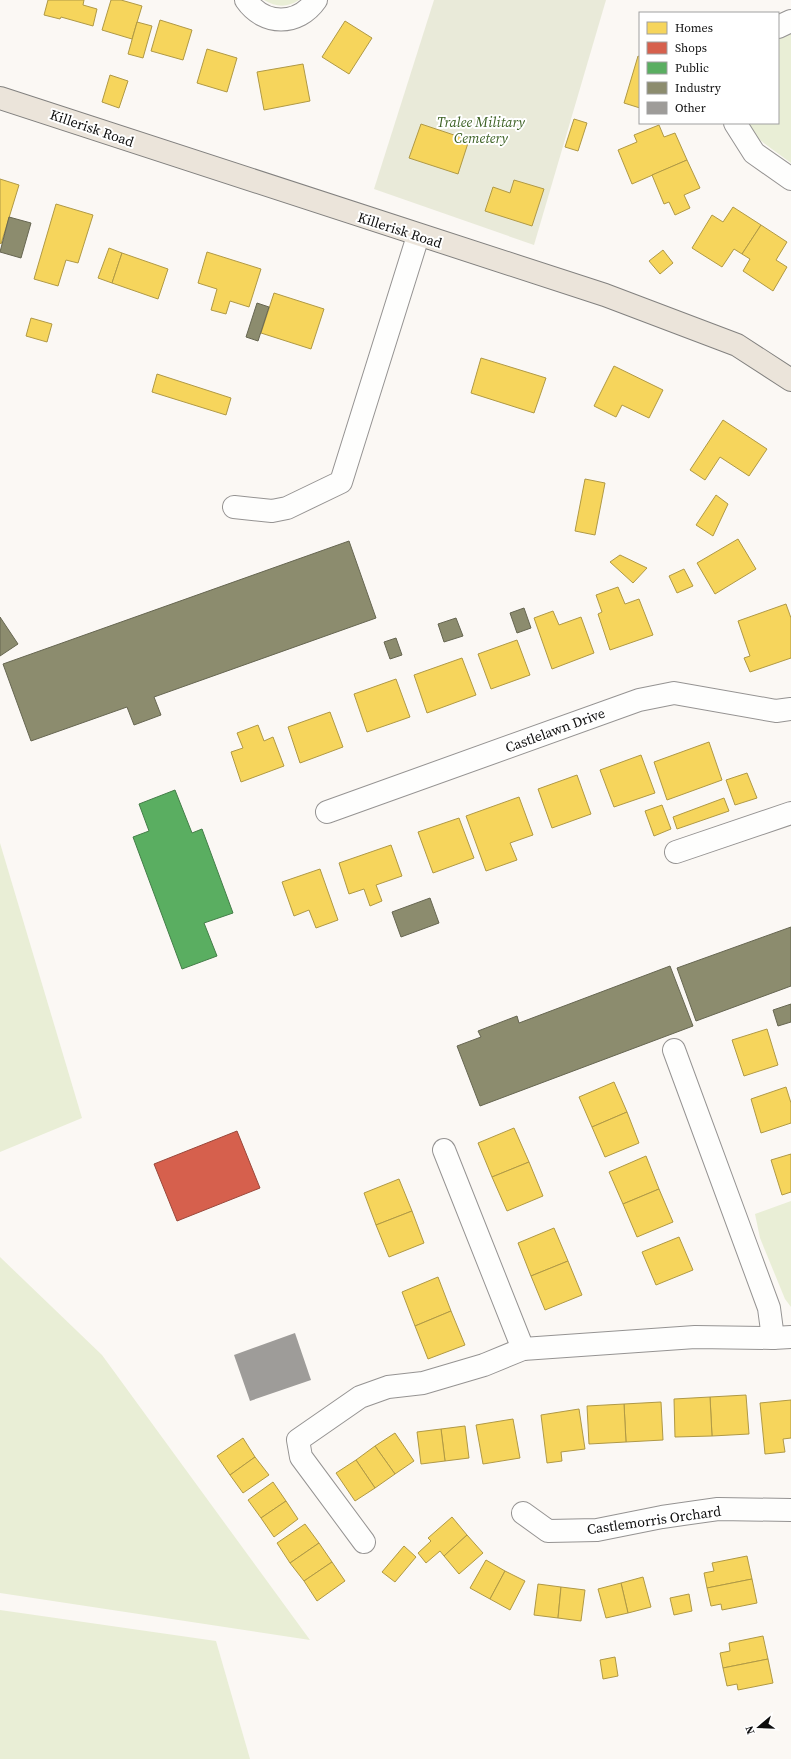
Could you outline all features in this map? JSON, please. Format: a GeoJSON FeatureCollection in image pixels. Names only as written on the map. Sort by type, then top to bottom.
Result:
{"type":"FeatureCollection","features":[{"type":"Feature","properties":{"kind":"main road","name":"Killerisk Road"},"geometry":{"type":"LineString","coordinates":[[0,98],[605,296],[737,345],[791,380]]}},
{"type":"Feature","properties":{"kind":"street"},"geometry":{"type":"LineString","coordinates":[[246,0],[251,7],[263,16],[282,20],[297,17],[309,9],[316,0]]}},
{"type":"Feature","properties":{"kind":"street"},"geometry":{"type":"LineString","coordinates":[[779,27],[791,22]]}},
{"type":"Feature","properties":{"kind":"street"},"geometry":{"type":"LineString","coordinates":[[736,124],[754,153],[791,179]]}},
{"type":"Feature","properties":{"kind":"street"},"geometry":{"type":"LineString","coordinates":[[234,507],[272,511],[288,508],[341,482],[418,236]]}},
{"type":"Feature","properties":{"kind":"street","name":"Castlelawn Drive"},"geometry":{"type":"LineString","coordinates":[[327,812],[639,700],[674,693],[776,711],[791,709]]}},
{"type":"Feature","properties":{"kind":"street"},"geometry":{"type":"LineString","coordinates":[[676,852],[791,813]]}},
{"type":"Feature","properties":{"kind":"street"},"geometry":{"type":"LineString","coordinates":[[364,1542],[301,1457],[298,1440],[360,1397],[388,1388],[423,1383],[484,1365],[523,1349],[695,1337],[782,1338],[769,1308],[674,1050]]}},
{"type":"Feature","properties":{"kind":"street"},"geometry":{"type":"LineString","coordinates":[[444,1150],[523,1349]]}},
{"type":"Feature","properties":{"kind":"street","name":"Castlemorris Orchard"},"geometry":{"type":"LineString","coordinates":[[523,1513],[548,1531],[597,1530],[662,1517],[718,1509],[791,1510]]}},
{"type":"Feature","properties":{"kind":"green space"},"geometry":{"type":"Polygon","coordinates":[[[264,0],[299,0],[295,3],[282,6],[264,0]]]}},
{"type":"Feature","properties":{"kind":"green space","name":"Tralee Military Cemetery"},"geometry":{"type":"Polygon","coordinates":[[[434,0],[606,0],[534,245],[374,189],[434,0]]]}},
{"type":"Feature","properties":{"kind":"green space"},"geometry":{"type":"Polygon","coordinates":[[[791,33],[791,163],[753,135],[746,124],[779,124],[779,37],[791,33]]]}},
{"type":"Feature","properties":{"kind":"green space"},"geometry":{"type":"Polygon","coordinates":[[[0,843],[82,1118],[0,1152],[0,843]]]}},
{"type":"Feature","properties":{"kind":"green space"},"geometry":{"type":"Polygon","coordinates":[[[791,1201],[791,1307],[785,1299],[760,1238],[755,1214],[791,1201]]]}},
{"type":"Feature","properties":{"kind":"green space"},"geometry":{"type":"Polygon","coordinates":[[[0,1257],[102,1355],[310,1640],[0,1593],[0,1257]]]}},
{"type":"Feature","properties":{"kind":"green space"},"geometry":{"type":"Polygon","coordinates":[[[0,1610],[216,1641],[250,1759],[0,1759],[0,1610]]]}},
{"type":"Feature","properties":{"kind":"building: Homes"},"geometry":{"type":"Polygon","coordinates":[[[48,0],[84,0],[83,5],[97,9],[93,26],[61,17],[60,19],[44,15],[48,0]]]}},
{"type":"Feature","properties":{"kind":"building: Homes"},"geometry":{"type":"Polygon","coordinates":[[[111,0],[121,0],[142,6],[132,39],[102,30],[111,0]]]}},
{"type":"Feature","properties":{"kind":"building: Homes"},"geometry":{"type":"Polygon","coordinates":[[[160,20],[192,30],[183,60],[151,51],[160,20]]]}},
{"type":"Feature","properties":{"kind":"building: Homes"},"geometry":{"type":"Polygon","coordinates":[[[345,21],[372,38],[349,74],[322,57],[345,21]]]}},
{"type":"Feature","properties":{"kind":"building: Homes"},"geometry":{"type":"Polygon","coordinates":[[[137,22],[152,26],[143,58],[128,54],[137,22]]]}},
{"type":"Feature","properties":{"kind":"building: Homes"},"geometry":{"type":"Polygon","coordinates":[[[207,49],[237,58],[227,92],[197,83],[207,49]]]}},
{"type":"Feature","properties":{"kind":"building: Homes"},"geometry":{"type":"Polygon","coordinates":[[[638,56],[639,108],[624,103],[638,56]]]}},
{"type":"Feature","properties":{"kind":"building: Homes"},"geometry":{"type":"Polygon","coordinates":[[[303,64],[310,101],[264,110],[257,72],[303,64]]]}},
{"type":"Feature","properties":{"kind":"building: Homes"},"geometry":{"type":"Polygon","coordinates":[[[110,75],[128,81],[119,108],[102,102],[110,75]]]}},
{"type":"Feature","properties":{"kind":"building: Homes"},"geometry":{"type":"Polygon","coordinates":[[[574,119],[587,123],[578,151],[565,147],[574,119]]]}},
{"type":"Feature","properties":{"kind":"building: Homes"},"geometry":{"type":"Polygon","coordinates":[[[421,124],[469,140],[458,174],[409,158],[421,124]]]}},
{"type":"Feature","properties":{"kind":"building: Homes"},"geometry":{"type":"Polygon","coordinates":[[[659,125],[664,137],[675,133],[687,160],[632,184],[618,150],[637,142],[634,135],[659,125]]]}},
{"type":"Feature","properties":{"kind":"building: Homes"},"geometry":{"type":"Polygon","coordinates":[[[687,160],[700,188],[684,195],[690,208],[675,215],[669,202],[664,204],[652,175],[687,160]]]}},
{"type":"Feature","properties":{"kind":"building: Homes"},"geometry":{"type":"Polygon","coordinates":[[[0,179],[19,185],[1,244],[0,243],[0,179]]]}},
{"type":"Feature","properties":{"kind":"building: Homes"},"geometry":{"type":"Polygon","coordinates":[[[514,180],[544,189],[532,226],[485,211],[493,187],[510,193],[514,180]]]}},
{"type":"Feature","properties":{"kind":"building: Homes"},"geometry":{"type":"Polygon","coordinates":[[[56,204],[93,215],[78,263],[66,260],[58,286],[34,279],[56,204]]]}},
{"type":"Feature","properties":{"kind":"building: Homes"},"geometry":{"type":"Polygon","coordinates":[[[733,207],[761,225],[742,254],[734,249],[722,267],[692,248],[712,215],[723,222],[733,207]]]}},
{"type":"Feature","properties":{"kind":"building: Homes"},"geometry":{"type":"Polygon","coordinates":[[[761,225],[787,242],[776,260],[787,267],[773,291],[743,271],[750,259],[742,254],[761,225]]]}},
{"type":"Feature","properties":{"kind":"building: Homes"},"geometry":{"type":"Polygon","coordinates":[[[109,248],[122,253],[112,283],[98,278],[109,248]]]}},
{"type":"Feature","properties":{"kind":"building: Homes"},"geometry":{"type":"Polygon","coordinates":[[[663,250],[673,263],[660,274],[649,261],[663,250]]]}},
{"type":"Feature","properties":{"kind":"building: Homes"},"geometry":{"type":"Polygon","coordinates":[[[207,252],[261,269],[249,307],[230,301],[226,314],[211,310],[217,289],[198,283],[207,252]]]}},
{"type":"Feature","properties":{"kind":"building: Homes"},"geometry":{"type":"Polygon","coordinates":[[[122,253],[168,269],[158,299],[112,283],[122,253]]]}},
{"type":"Feature","properties":{"kind":"building: Homes"},"geometry":{"type":"Polygon","coordinates":[[[274,293],[324,309],[311,349],[261,333],[274,293]]]}},
{"type":"Feature","properties":{"kind":"building: Homes"},"geometry":{"type":"Polygon","coordinates":[[[31,318],[52,324],[47,342],[26,336],[31,318]]]}},
{"type":"Feature","properties":{"kind":"building: Homes"},"geometry":{"type":"Polygon","coordinates":[[[481,358],[546,378],[534,413],[471,393],[481,358]]]}},
{"type":"Feature","properties":{"kind":"building: Homes"},"geometry":{"type":"Polygon","coordinates":[[[614,366],[663,390],[649,418],[622,405],[616,417],[594,406],[614,366]]]}},
{"type":"Feature","properties":{"kind":"building: Homes"},"geometry":{"type":"Polygon","coordinates":[[[157,374],[231,398],[226,415],[152,392],[157,374]]]}},
{"type":"Feature","properties":{"kind":"building: Homes"},"geometry":{"type":"Polygon","coordinates":[[[723,420],[767,449],[749,476],[720,457],[705,480],[690,470],[723,420]]]}},
{"type":"Feature","properties":{"kind":"building: Homes"},"geometry":{"type":"Polygon","coordinates":[[[585,479],[605,483],[595,535],[575,531],[585,479]]]}},
{"type":"Feature","properties":{"kind":"building: Homes"},"geometry":{"type":"Polygon","coordinates":[[[716,495],[728,504],[713,536],[696,525],[716,495]]]}},
{"type":"Feature","properties":{"kind":"building: Homes"},"geometry":{"type":"Polygon","coordinates":[[[738,539],[756,569],[715,594],[697,563],[738,539]]]}},
{"type":"Feature","properties":{"kind":"building: Homes"},"geometry":{"type":"Polygon","coordinates":[[[620,555],[647,568],[633,583],[610,562],[620,555]]]}},
{"type":"Feature","properties":{"kind":"building: Homes"},"geometry":{"type":"Polygon","coordinates":[[[684,569],[693,586],[677,593],[669,576],[684,569]]]}},
{"type":"Feature","properties":{"kind":"building: Homes"},"geometry":{"type":"Polygon","coordinates":[[[618,587],[625,604],[639,599],[653,635],[610,650],[598,614],[602,612],[596,595],[618,587]]]}},
{"type":"Feature","properties":{"kind":"building: Homes"},"geometry":{"type":"Polygon","coordinates":[[[786,604],[791,618],[791,658],[750,672],[744,658],[750,656],[738,621],[786,604]]]}},
{"type":"Feature","properties":{"kind":"building: Homes"},"geometry":{"type":"Polygon","coordinates":[[[553,611],[559,625],[581,617],[594,653],[552,669],[534,618],[553,611]]]}},
{"type":"Feature","properties":{"kind":"building: Homes"},"geometry":{"type":"Polygon","coordinates":[[[517,640],[530,675],[491,689],[478,654],[517,640]]]}},
{"type":"Feature","properties":{"kind":"building: Homes"},"geometry":{"type":"Polygon","coordinates":[[[462,658],[476,695],[427,713],[414,675],[462,658]]]}},
{"type":"Feature","properties":{"kind":"building: Homes"},"geometry":{"type":"Polygon","coordinates":[[[396,679],[410,717],[367,732],[354,694],[396,679]]]}},
{"type":"Feature","properties":{"kind":"building: Homes"},"geometry":{"type":"Polygon","coordinates":[[[330,712],[343,747],[300,763],[288,727],[330,712]]]}},
{"type":"Feature","properties":{"kind":"building: Homes"},"geometry":{"type":"Polygon","coordinates":[[[258,725],[264,741],[273,737],[284,766],[241,782],[231,752],[243,748],[237,733],[258,725]]]}},
{"type":"Feature","properties":{"kind":"building: Homes"},"geometry":{"type":"Polygon","coordinates":[[[709,742],[722,780],[667,800],[654,762],[709,742]]]}},
{"type":"Feature","properties":{"kind":"building: Homes"},"geometry":{"type":"Polygon","coordinates":[[[641,755],[655,793],[614,807],[600,770],[641,755]]]}},
{"type":"Feature","properties":{"kind":"building: Homes"},"geometry":{"type":"Polygon","coordinates":[[[747,773],[757,798],[735,805],[726,780],[747,773]]]}},
{"type":"Feature","properties":{"kind":"building: Homes"},"geometry":{"type":"Polygon","coordinates":[[[577,775],[591,814],[552,828],[538,789],[577,775]]]}},
{"type":"Feature","properties":{"kind":"building: Homes"},"geometry":{"type":"Polygon","coordinates":[[[519,797],[533,835],[510,843],[517,860],[486,871],[466,816],[519,797]]]}},
{"type":"Feature","properties":{"kind":"building: Homes"},"geometry":{"type":"Polygon","coordinates":[[[724,798],[729,811],[677,829],[673,817],[724,798]]]}},
{"type":"Feature","properties":{"kind":"building: Homes"},"geometry":{"type":"Polygon","coordinates":[[[662,805],[671,829],[654,836],[645,811],[662,805]]]}},
{"type":"Feature","properties":{"kind":"building: Homes"},"geometry":{"type":"Polygon","coordinates":[[[459,818],[474,858],[433,873],[418,832],[459,818]]]}},
{"type":"Feature","properties":{"kind":"building: Homes"},"geometry":{"type":"Polygon","coordinates":[[[391,845],[402,876],[376,885],[382,901],[370,906],[364,889],[349,894],[339,863],[391,845]]]}},
{"type":"Feature","properties":{"kind":"building: Homes"},"geometry":{"type":"Polygon","coordinates":[[[320,869],[338,920],[316,928],[309,910],[294,916],[282,882],[320,869]]]}},
{"type":"Feature","properties":{"kind":"building: Homes"},"geometry":{"type":"Polygon","coordinates":[[[767,1029],[778,1065],[744,1076],[732,1040],[767,1029]]]}},
{"type":"Feature","properties":{"kind":"building: Homes"},"geometry":{"type":"Polygon","coordinates":[[[614,1082],[627,1112],[592,1127],[579,1097],[614,1082]]]}},
{"type":"Feature","properties":{"kind":"building: Homes"},"geometry":{"type":"Polygon","coordinates":[[[786,1087],[791,1103],[791,1123],[761,1133],[751,1099],[786,1087]]]}},
{"type":"Feature","properties":{"kind":"building: Homes"},"geometry":{"type":"Polygon","coordinates":[[[627,1112],[639,1143],[605,1157],[592,1127],[627,1112]]]}},
{"type":"Feature","properties":{"kind":"building: Homes"},"geometry":{"type":"Polygon","coordinates":[[[514,1128],[529,1162],[492,1177],[478,1143],[514,1128]]]}},
{"type":"Feature","properties":{"kind":"building: Homes"},"geometry":{"type":"Polygon","coordinates":[[[791,1154],[791,1192],[782,1195],[771,1160],[791,1154]]]}},
{"type":"Feature","properties":{"kind":"building: Homes"},"geometry":{"type":"Polygon","coordinates":[[[646,1156],[659,1189],[623,1204],[609,1172],[646,1156]]]}},
{"type":"Feature","properties":{"kind":"building: Homes"},"geometry":{"type":"Polygon","coordinates":[[[529,1162],[543,1196],[507,1211],[492,1177],[529,1162]]]}},
{"type":"Feature","properties":{"kind":"building: Homes"},"geometry":{"type":"Polygon","coordinates":[[[399,1179],[412,1211],[376,1225],[364,1193],[399,1179]]]}},
{"type":"Feature","properties":{"kind":"building: Homes"},"geometry":{"type":"Polygon","coordinates":[[[659,1189],[673,1222],[637,1237],[623,1204],[659,1189]]]}},
{"type":"Feature","properties":{"kind":"building: Homes"},"geometry":{"type":"Polygon","coordinates":[[[412,1211],[424,1243],[389,1257],[376,1225],[412,1211]]]}},
{"type":"Feature","properties":{"kind":"building: Homes"},"geometry":{"type":"Polygon","coordinates":[[[554,1228],[568,1261],[531,1276],[518,1243],[554,1228]]]}},
{"type":"Feature","properties":{"kind":"building: Homes"},"geometry":{"type":"Polygon","coordinates":[[[679,1237],[693,1270],[656,1285],[642,1252],[679,1237]]]}},
{"type":"Feature","properties":{"kind":"building: Homes"},"geometry":{"type":"Polygon","coordinates":[[[568,1261],[582,1295],[545,1310],[531,1276],[568,1261]]]}},
{"type":"Feature","properties":{"kind":"building: Homes"},"geometry":{"type":"Polygon","coordinates":[[[438,1277],[451,1311],[415,1326],[402,1292],[438,1277]]]}},
{"type":"Feature","properties":{"kind":"building: Homes"},"geometry":{"type":"Polygon","coordinates":[[[451,1311],[465,1345],[428,1359],[415,1326],[451,1311]]]}},
{"type":"Feature","properties":{"kind":"building: Homes"},"geometry":{"type":"Polygon","coordinates":[[[746,1395],[749,1434],[712,1436],[710,1397],[746,1395]]]}},
{"type":"Feature","properties":{"kind":"building: Homes"},"geometry":{"type":"Polygon","coordinates":[[[710,1397],[712,1436],[675,1437],[674,1399],[710,1397]]]}},
{"type":"Feature","properties":{"kind":"building: Homes"},"geometry":{"type":"Polygon","coordinates":[[[791,1400],[791,1438],[783,1439],[785,1452],[765,1454],[760,1403],[791,1400]]]}},
{"type":"Feature","properties":{"kind":"building: Homes"},"geometry":{"type":"Polygon","coordinates":[[[661,1402],[663,1440],[626,1442],[624,1404],[661,1402]]]}},
{"type":"Feature","properties":{"kind":"building: Homes"},"geometry":{"type":"Polygon","coordinates":[[[624,1404],[626,1442],[589,1444],[587,1406],[624,1404]]]}},
{"type":"Feature","properties":{"kind":"building: Homes"},"geometry":{"type":"Polygon","coordinates":[[[579,1409],[585,1449],[561,1452],[562,1461],[547,1463],[541,1415],[579,1409]]]}},
{"type":"Feature","properties":{"kind":"building: Homes"},"geometry":{"type":"Polygon","coordinates":[[[513,1419],[520,1458],[483,1464],[476,1425],[513,1419]]]}},
{"type":"Feature","properties":{"kind":"building: Homes"},"geometry":{"type":"Polygon","coordinates":[[[465,1426],[469,1458],[445,1461],[441,1429],[465,1426]]]}},
{"type":"Feature","properties":{"kind":"building: Homes"},"geometry":{"type":"Polygon","coordinates":[[[441,1429],[445,1461],[421,1464],[417,1432],[441,1429]]]}},
{"type":"Feature","properties":{"kind":"building: Homes"},"geometry":{"type":"Polygon","coordinates":[[[395,1433],[414,1461],[395,1474],[375,1446],[395,1433]]]}},
{"type":"Feature","properties":{"kind":"building: Homes"},"geometry":{"type":"Polygon","coordinates":[[[243,1438],[255,1457],[230,1475],[217,1456],[243,1438]]]}},
{"type":"Feature","properties":{"kind":"building: Homes"},"geometry":{"type":"Polygon","coordinates":[[[375,1446],[395,1474],[375,1488],[356,1460],[375,1446]]]}},
{"type":"Feature","properties":{"kind":"building: Homes"},"geometry":{"type":"Polygon","coordinates":[[[255,1457],[269,1475],[243,1493],[230,1475],[255,1457]]]}},
{"type":"Feature","properties":{"kind":"building: Homes"},"geometry":{"type":"Polygon","coordinates":[[[356,1460],[375,1488],[355,1501],[336,1473],[356,1460]]]}},
{"type":"Feature","properties":{"kind":"building: Homes"},"geometry":{"type":"Polygon","coordinates":[[[273,1482],[286,1501],[261,1518],[248,1500],[273,1482]]]}},
{"type":"Feature","properties":{"kind":"building: Homes"},"geometry":{"type":"Polygon","coordinates":[[[286,1501],[298,1519],[274,1537],[261,1518],[286,1501]]]}},
{"type":"Feature","properties":{"kind":"building: Homes"},"geometry":{"type":"Polygon","coordinates":[[[452,1517],[467,1535],[444,1556],[440,1551],[426,1563],[418,1553],[431,1541],[428,1538],[452,1517]]]}},
{"type":"Feature","properties":{"kind":"building: Homes"},"geometry":{"type":"Polygon","coordinates":[[[305,1524],[319,1543],[290,1563],[277,1543],[305,1524]]]}},
{"type":"Feature","properties":{"kind":"building: Homes"},"geometry":{"type":"Polygon","coordinates":[[[467,1535],[483,1553],[459,1574],[444,1556],[467,1535]]]}},
{"type":"Feature","properties":{"kind":"building: Homes"},"geometry":{"type":"Polygon","coordinates":[[[319,1543],[332,1562],[304,1581],[290,1563],[319,1543]]]}},
{"type":"Feature","properties":{"kind":"building: Homes"},"geometry":{"type":"Polygon","coordinates":[[[404,1546],[416,1557],[395,1582],[382,1572],[404,1546]]]}},
{"type":"Feature","properties":{"kind":"building: Homes"},"geometry":{"type":"Polygon","coordinates":[[[747,1556],[752,1579],[707,1588],[704,1573],[714,1571],[712,1563],[747,1556]]]}},
{"type":"Feature","properties":{"kind":"building: Homes"},"geometry":{"type":"Polygon","coordinates":[[[486,1560],[505,1571],[490,1599],[470,1588],[486,1560]]]}},
{"type":"Feature","properties":{"kind":"building: Homes"},"geometry":{"type":"Polygon","coordinates":[[[332,1562],[345,1581],[317,1601],[304,1581],[332,1562]]]}},
{"type":"Feature","properties":{"kind":"building: Homes"},"geometry":{"type":"Polygon","coordinates":[[[505,1571],[525,1581],[510,1610],[490,1599],[505,1571]]]}},
{"type":"Feature","properties":{"kind":"building: Homes"},"geometry":{"type":"Polygon","coordinates":[[[643,1577],[651,1607],[628,1613],[621,1583],[643,1577]]]}},
{"type":"Feature","properties":{"kind":"building: Homes"},"geometry":{"type":"Polygon","coordinates":[[[752,1579],[757,1603],[722,1610],[721,1604],[711,1606],[707,1588],[752,1579]]]}},
{"type":"Feature","properties":{"kind":"building: Homes"},"geometry":{"type":"Polygon","coordinates":[[[621,1583],[628,1613],[606,1618],[598,1589],[621,1583]]]}},
{"type":"Feature","properties":{"kind":"building: Homes"},"geometry":{"type":"Polygon","coordinates":[[[538,1584],[561,1587],[558,1618],[534,1615],[538,1584]]]}},
{"type":"Feature","properties":{"kind":"building: Homes"},"geometry":{"type":"Polygon","coordinates":[[[561,1587],[585,1590],[581,1621],[558,1618],[561,1587]]]}},
{"type":"Feature","properties":{"kind":"building: Homes"},"geometry":{"type":"Polygon","coordinates":[[[689,1594],[692,1611],[674,1615],[670,1598],[689,1594]]]}},
{"type":"Feature","properties":{"kind":"building: Homes"},"geometry":{"type":"Polygon","coordinates":[[[763,1636],[768,1659],[723,1668],[720,1653],[730,1651],[729,1643],[763,1636]]]}},
{"type":"Feature","properties":{"kind":"building: Homes"},"geometry":{"type":"Polygon","coordinates":[[[615,1657],[618,1676],[603,1679],[600,1660],[615,1657]]]}},
{"type":"Feature","properties":{"kind":"building: Homes"},"geometry":{"type":"Polygon","coordinates":[[[768,1659],[773,1683],[738,1690],[737,1684],[727,1686],[723,1668],[768,1659]]]}},
{"type":"Feature","properties":{"kind":"building: Shops"},"geometry":{"type":"Polygon","coordinates":[[[237,1131],[260,1188],[177,1221],[154,1164],[237,1131]]]}},
{"type":"Feature","properties":{"kind":"building: Public"},"geometry":{"type":"Polygon","coordinates":[[[175,790],[192,833],[202,829],[233,913],[204,923],[217,956],[182,969],[133,837],[149,831],[139,804],[175,790]]]}},
{"type":"Feature","properties":{"kind":"building: Industry"},"geometry":{"type":"Polygon","coordinates":[[[9,217],[31,223],[21,258],[0,252],[9,217]]]}},
{"type":"Feature","properties":{"kind":"building: Industry"},"geometry":{"type":"Polygon","coordinates":[[[257,303],[269,307],[258,341],[246,337],[257,303]]]}},
{"type":"Feature","properties":{"kind":"building: Industry"},"geometry":{"type":"Polygon","coordinates":[[[349,541],[376,618],[154,697],[161,715],[134,725],[127,707],[31,741],[3,664],[349,541]]]}},
{"type":"Feature","properties":{"kind":"building: Industry"},"geometry":{"type":"Polygon","coordinates":[[[524,608],[531,628],[517,633],[510,613],[524,608]]]}},
{"type":"Feature","properties":{"kind":"building: Industry"},"geometry":{"type":"Polygon","coordinates":[[[0,617],[18,644],[0,656],[0,617]]]}},
{"type":"Feature","properties":{"kind":"building: Industry"},"geometry":{"type":"Polygon","coordinates":[[[456,618],[463,636],[444,642],[438,624],[456,618]]]}},
{"type":"Feature","properties":{"kind":"building: Industry"},"geometry":{"type":"Polygon","coordinates":[[[396,638],[402,655],[390,659],[384,642],[396,638]]]}},
{"type":"Feature","properties":{"kind":"building: Industry"},"geometry":{"type":"Polygon","coordinates":[[[430,898],[439,923],[401,937],[392,912],[430,898]]]}},
{"type":"Feature","properties":{"kind":"building: Industry"},"geometry":{"type":"Polygon","coordinates":[[[791,927],[791,986],[696,1021],[677,968],[791,927]]]}},
{"type":"Feature","properties":{"kind":"building: Industry"},"geometry":{"type":"Polygon","coordinates":[[[670,966],[693,1026],[480,1106],[457,1046],[481,1037],[478,1031],[517,1016],[519,1023],[670,966]]]}},
{"type":"Feature","properties":{"kind":"building: Industry"},"geometry":{"type":"Polygon","coordinates":[[[791,1004],[791,1022],[778,1026],[773,1010],[791,1004]]]}},
{"type":"Feature","properties":{"kind":"building: Other"},"geometry":{"type":"Polygon","coordinates":[[[295,1333],[311,1380],[250,1401],[234,1355],[295,1333]]]}}]}
